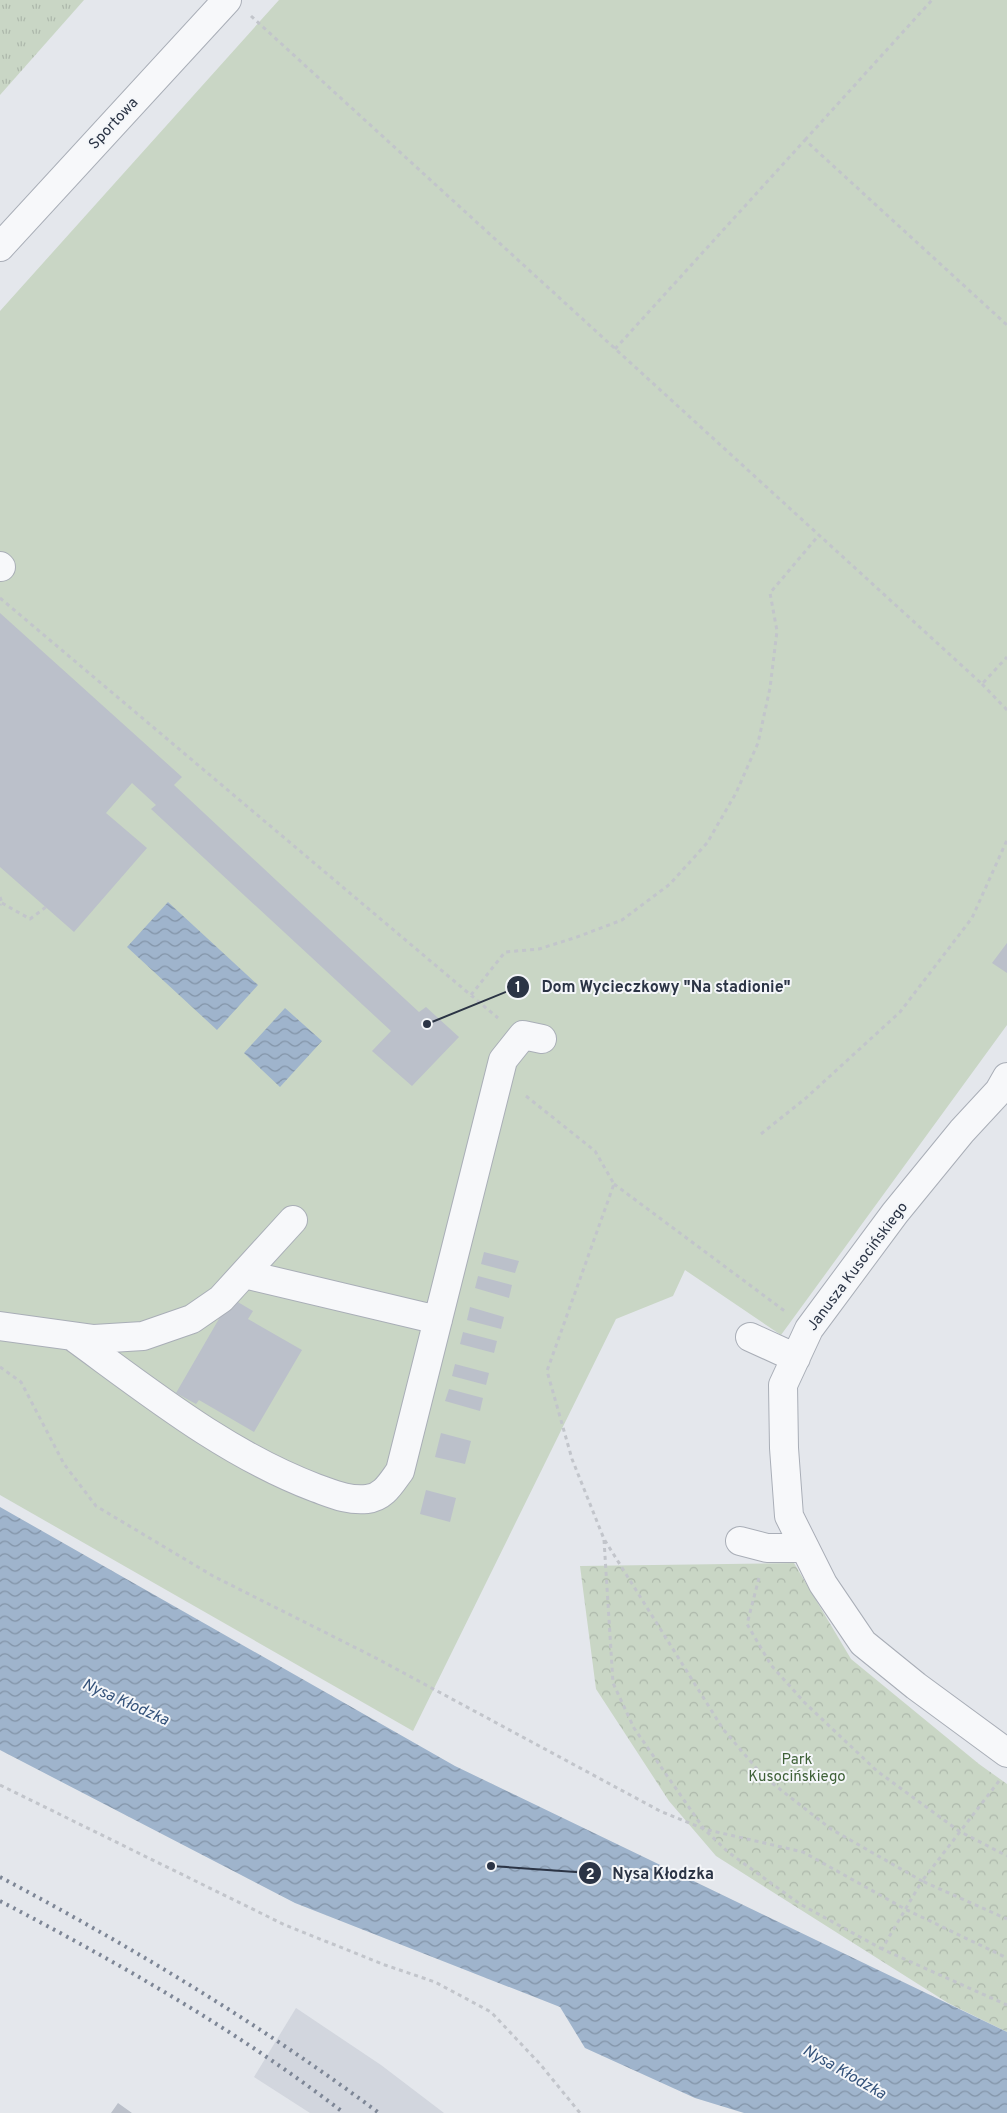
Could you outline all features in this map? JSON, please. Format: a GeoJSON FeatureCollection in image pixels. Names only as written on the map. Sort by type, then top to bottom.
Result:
{"type":"FeatureCollection","features":[{"type":"Feature","properties":{"kind":"street","name":"Sportowa"},"geometry":{"type":"LineString","coordinates":[[0,247],[236,6]]}},
{"type":"Feature","properties":{"kind":"street"},"geometry":{"type":"LineString","coordinates":[[72,1336],[192,1423],[287,1477],[346,1499],[369,1499],[385,1492],[400,1471],[503,1060],[523,1035],[542,1039]]}},
{"type":"Feature","properties":{"kind":"street","name":"Janusza Kusocińskiego"},"geometry":{"type":"LineString","coordinates":[[1004,1089],[962,1132],[895,1213],[809,1329],[783,1385],[784,1448],[789,1516],[822,1584],[863,1643],[916,1686],[1004,1765]]}},
{"type":"Feature","properties":{"kind":"street"},"geometry":{"type":"LineString","coordinates":[[0,1326],[94,1339],[142,1336],[192,1319],[221,1299],[293,1220]]}},
{"type":"Feature","properties":{"kind":"street"},"geometry":{"type":"LineString","coordinates":[[244,1274],[438,1320]]}},
{"type":"Feature","properties":{"kind":"street"},"geometry":{"type":"LineString","coordinates":[[750,1337],[796,1358]]}},
{"type":"Feature","properties":{"kind":"street"},"geometry":{"type":"LineString","coordinates":[[740,1541],[767,1548],[805,1548]]}},
{"type":"Feature","properties":{"kind":"path"},"geometry":{"type":"LineString","coordinates":[[615,348],[932,0]]}},
{"type":"Feature","properties":{"kind":"path"},"geometry":{"type":"LineString","coordinates":[[236,6],[820,535],[982,684],[1007,710]]}},
{"type":"Feature","properties":{"kind":"path"},"geometry":{"type":"LineString","coordinates":[[805,140],[1007,324]]}},
{"type":"Feature","properties":{"kind":"path"},"geometry":{"type":"LineString","coordinates":[[471,995],[505,952],[539,948],[577,937],[622,920],[670,884],[707,843],[736,793],[758,743],[770,688],[777,631],[770,593],[820,535]]}},
{"type":"Feature","properties":{"kind":"path"},"geometry":{"type":"LineString","coordinates":[[982,684],[1007,657]]}},
{"type":"Feature","properties":{"kind":"path"},"geometry":{"type":"LineString","coordinates":[[761,1134],[806,1098],[900,1012],[972,918],[1007,840]]}},
{"type":"Feature","properties":{"kind":"path"},"geometry":{"type":"LineString","coordinates":[[0,898],[1,904],[30,919],[46,907]]}},
{"type":"Feature","properties":{"kind":"path"},"geometry":{"type":"LineString","coordinates":[[614,1184],[809,1329]]}},
{"type":"Feature","properties":{"kind":"path"},"geometry":{"type":"LineString","coordinates":[[0,1367],[21,1382],[64,1464],[96,1506],[213,1576],[374,1657],[660,1811],[704,1829],[803,1852],[905,1909],[1007,1958]]}},
{"type":"Feature","properties":{"kind":"path"},"geometry":{"type":"LineString","coordinates":[[604,1539],[613,1683],[634,1728],[704,1829],[728,1852],[800,1904],[882,1948],[1007,2005]]}},
{"type":"Feature","properties":{"kind":"path"},"geometry":{"type":"LineString","coordinates":[[760,1577],[747,1624],[771,1666],[804,1702],[876,1771],[958,1832],[1007,1856]]}},
{"type":"Feature","properties":{"kind":"path"},"geometry":{"type":"LineString","coordinates":[[882,1948],[922,1881],[1004,1765]]}},
{"type":"Feature","properties":{"kind":"path"},"geometry":{"type":"LineString","coordinates":[[0,1785],[286,1925],[385,1965],[435,1982],[491,2012],[540,2064],[580,2113]]}},
{"type":"Feature","properties":{"kind":"path"},"geometry":{"type":"LineString","coordinates":[[922,1881],[1007,1919]]}},
{"type":"Feature","properties":{"kind":"shaded area"},"geometry":{"type":"Polygon","coordinates":[[[296,2008],[381,2065],[444,2113],[310,2113],[254,2077],[296,2008]]]}},
{"type":"Feature","properties":{"kind":"green space"},"geometry":{"type":"Polygon","coordinates":[[[0,0],[84,0],[0,95],[0,0]]]}},
{"type":"Feature","properties":{"kind":"green space"},"geometry":{"type":"Polygon","coordinates":[[[279,0],[1007,0],[1007,1025],[781,1335],[685,1270],[673,1296],[616,1319],[413,1731],[0,1495],[0,311],[279,0]]]}},
{"type":"Feature","properties":{"kind":"green space","name":"Park Kusocińskiego"},"geometry":{"type":"Polygon","coordinates":[[[794,1563],[851,1659],[979,1764],[1007,1784],[1007,2032],[948,2003],[716,1856],[669,1801],[596,1689],[580,1566],[794,1563]]]}},
{"type":"Feature","properties":{"kind":"water"},"geometry":{"type":"Polygon","coordinates":[[[168,902],[258,985],[217,1030],[127,947],[168,902]]]}},
{"type":"Feature","properties":{"kind":"water"},"geometry":{"type":"Polygon","coordinates":[[[285,1008],[322,1041],[280,1087],[244,1053],[285,1008]]]}},
{"type":"Feature","properties":{"kind":"water"},"geometry":{"type":"Polygon","coordinates":[[[0,1507],[455,1766],[1007,2032],[1007,2113],[744,2113],[695,2098],[585,2048],[560,2007],[295,1903],[0,1750],[0,1507]]]}},
{"type":"Feature","properties":{"kind":"building"},"geometry":{"type":"Polygon","coordinates":[[[0,613],[182,777],[174,785],[277,881],[419,1012],[426,1007],[459,1037],[412,1086],[372,1051],[391,1031],[151,809],[156,805],[132,783],[106,813],[147,848],[74,932],[0,867],[0,613]]]}},
{"type":"Feature","properties":{"kind":"building"},"geometry":{"type":"Polygon","coordinates":[[[1007,943],[1007,973],[992,963],[1007,943]]]}},
{"type":"Feature","properties":{"kind":"building"},"geometry":{"type":"Polygon","coordinates":[[[484,1252],[519,1261],[515,1273],[481,1264],[484,1252]]]}},
{"type":"Feature","properties":{"kind":"building"},"geometry":{"type":"Polygon","coordinates":[[[478,1276],[512,1285],[509,1298],[475,1288],[478,1276]]]}},
{"type":"Feature","properties":{"kind":"building"},"geometry":{"type":"Polygon","coordinates":[[[231,1298],[253,1311],[248,1319],[302,1350],[254,1432],[199,1400],[196,1404],[176,1393],[231,1298]]]}},
{"type":"Feature","properties":{"kind":"building"},"geometry":{"type":"Polygon","coordinates":[[[470,1307],[504,1317],[501,1329],[467,1320],[470,1307]]]}},
{"type":"Feature","properties":{"kind":"building"},"geometry":{"type":"Polygon","coordinates":[[[463,1332],[497,1341],[494,1353],[460,1344],[463,1332]]]}},
{"type":"Feature","properties":{"kind":"building"},"geometry":{"type":"Polygon","coordinates":[[[455,1364],[489,1373],[486,1385],[452,1376],[455,1364]]]}},
{"type":"Feature","properties":{"kind":"building"},"geometry":{"type":"Polygon","coordinates":[[[449,1389],[483,1398],[480,1411],[445,1401],[449,1389]]]}},
{"type":"Feature","properties":{"kind":"building"},"geometry":{"type":"Polygon","coordinates":[[[441,1433],[471,1441],[465,1464],[435,1457],[441,1433]]]}},
{"type":"Feature","properties":{"kind":"building"},"geometry":{"type":"Polygon","coordinates":[[[426,1490],[456,1498],[450,1522],[420,1514],[426,1490]]]}},
{"type":"Feature","properties":{"kind":"building"},"geometry":{"type":"Polygon","coordinates":[[[118,2103],[132,2113],[111,2113],[118,2103]]]}},
{"type":"Feature","properties":{"kind":"railway"},"geometry":{"type":"LineString","coordinates":[[0,1877],[147,1959],[194,1988],[288,2048],[379,2113]]}},
{"type":"Feature","properties":{"kind":"railway"},"geometry":{"type":"LineString","coordinates":[[0,1901],[89,1949],[220,2026],[304,2083],[344,2113]]}},
{"type":"Feature","properties":{"kind":"place","name":"Dom Wycieczkowy \"Na stadionie\""},"geometry":{"type":"Point","coordinates":[427,1024]}},
{"type":"Feature","properties":{"kind":"place","name":"Nysa Kłodzka"},"geometry":{"type":"Point","coordinates":[491,1866]}}]}
